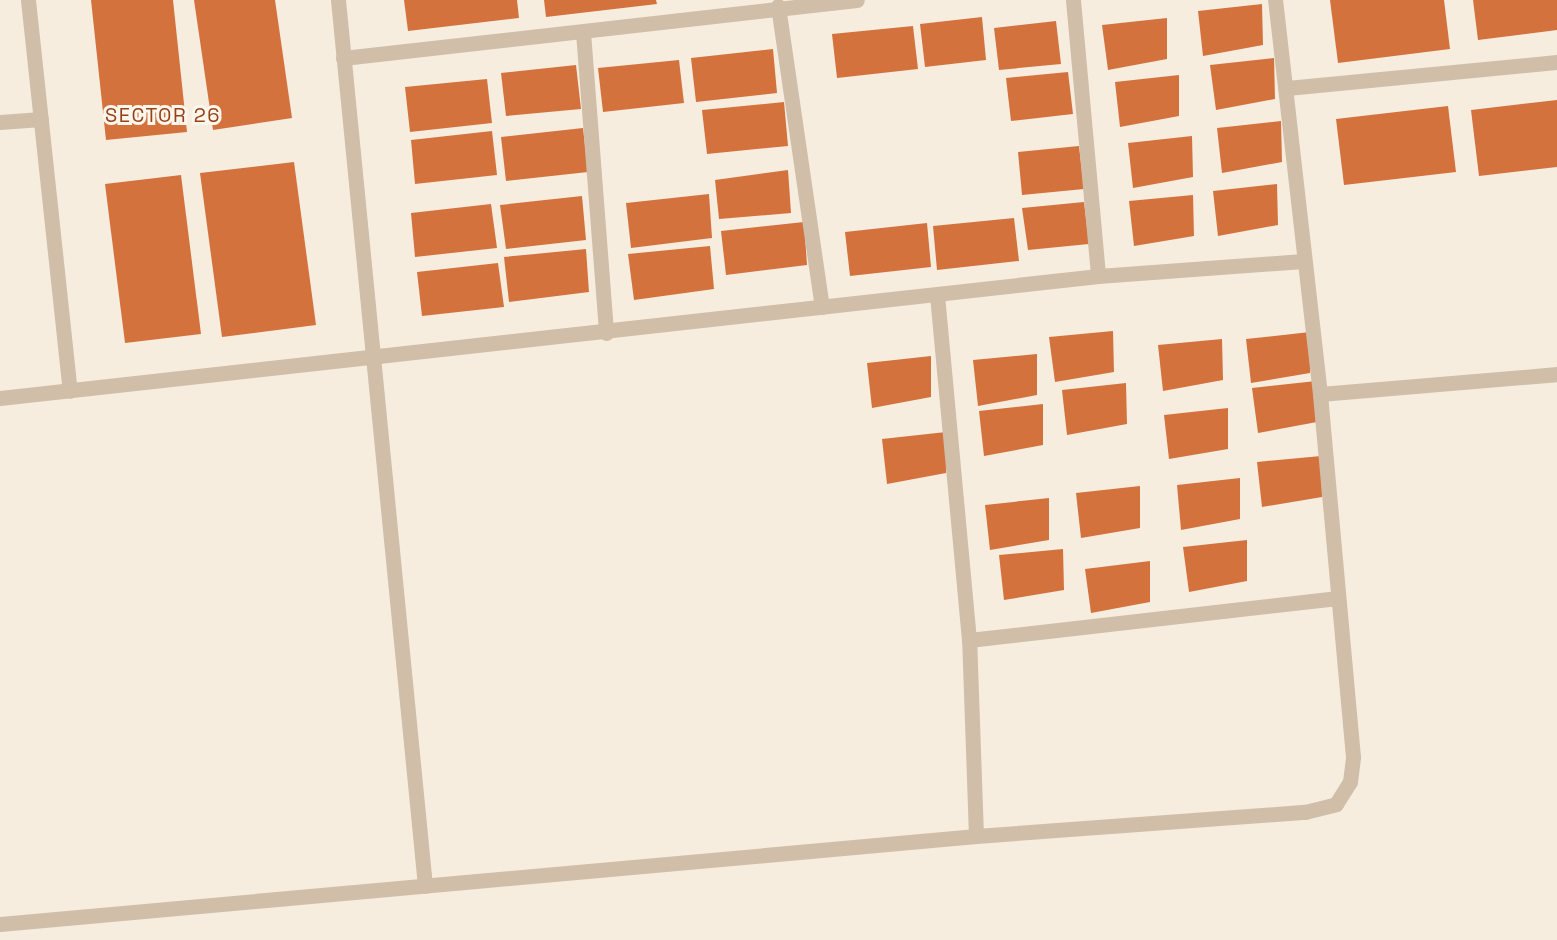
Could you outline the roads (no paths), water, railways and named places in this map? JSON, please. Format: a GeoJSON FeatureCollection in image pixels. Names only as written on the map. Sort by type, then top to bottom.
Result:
{"type":"FeatureCollection","features":[{"type":"Feature","properties":{"kind":"street"},"geometry":{"type":"LineString","coordinates":[[28,0],[70,391]]}},
{"type":"Feature","properties":{"kind":"street"},"geometry":{"type":"LineString","coordinates":[[338,0],[371,358],[425,886]]}},
{"type":"Feature","properties":{"kind":"street"},"geometry":{"type":"LineString","coordinates":[[343,58],[583,32],[778,6],[856,0]]}},
{"type":"Feature","properties":{"kind":"street"},"geometry":{"type":"LineString","coordinates":[[1073,0],[1098,276]]}},
{"type":"Feature","properties":{"kind":"street"},"geometry":{"type":"LineString","coordinates":[[0,924],[976,836],[1305,812],[1336,804],[1350,782],[1353,757],[1320,394],[1303,261],[1287,88],[1275,0]]}},
{"type":"Feature","properties":{"kind":"street"},"geometry":{"type":"LineString","coordinates":[[778,6],[822,307]]}},
{"type":"Feature","properties":{"kind":"street"},"geometry":{"type":"LineString","coordinates":[[583,32],[606,333]]}},
{"type":"Feature","properties":{"kind":"street"},"geometry":{"type":"LineString","coordinates":[[1287,88],[1557,62]]}},
{"type":"Feature","properties":{"kind":"street"},"geometry":{"type":"LineString","coordinates":[[0,122],[41,119]]}},
{"type":"Feature","properties":{"kind":"street"},"geometry":{"type":"LineString","coordinates":[[0,398],[606,333],[1098,276],[1303,261]]}},
{"type":"Feature","properties":{"kind":"street"},"geometry":{"type":"LineString","coordinates":[[937,295],[969,640],[976,836]]}},
{"type":"Feature","properties":{"kind":"street"},"geometry":{"type":"LineString","coordinates":[[1320,394],[1557,374]]}},
{"type":"Feature","properties":{"kind":"street"},"geometry":{"type":"LineString","coordinates":[[969,640],[1338,598]]}},
{"type":"Feature","properties":{"kind":"district","name":"SECTOR 26"},"geometry":{"type":"Point","coordinates":[163,115]}}]}
